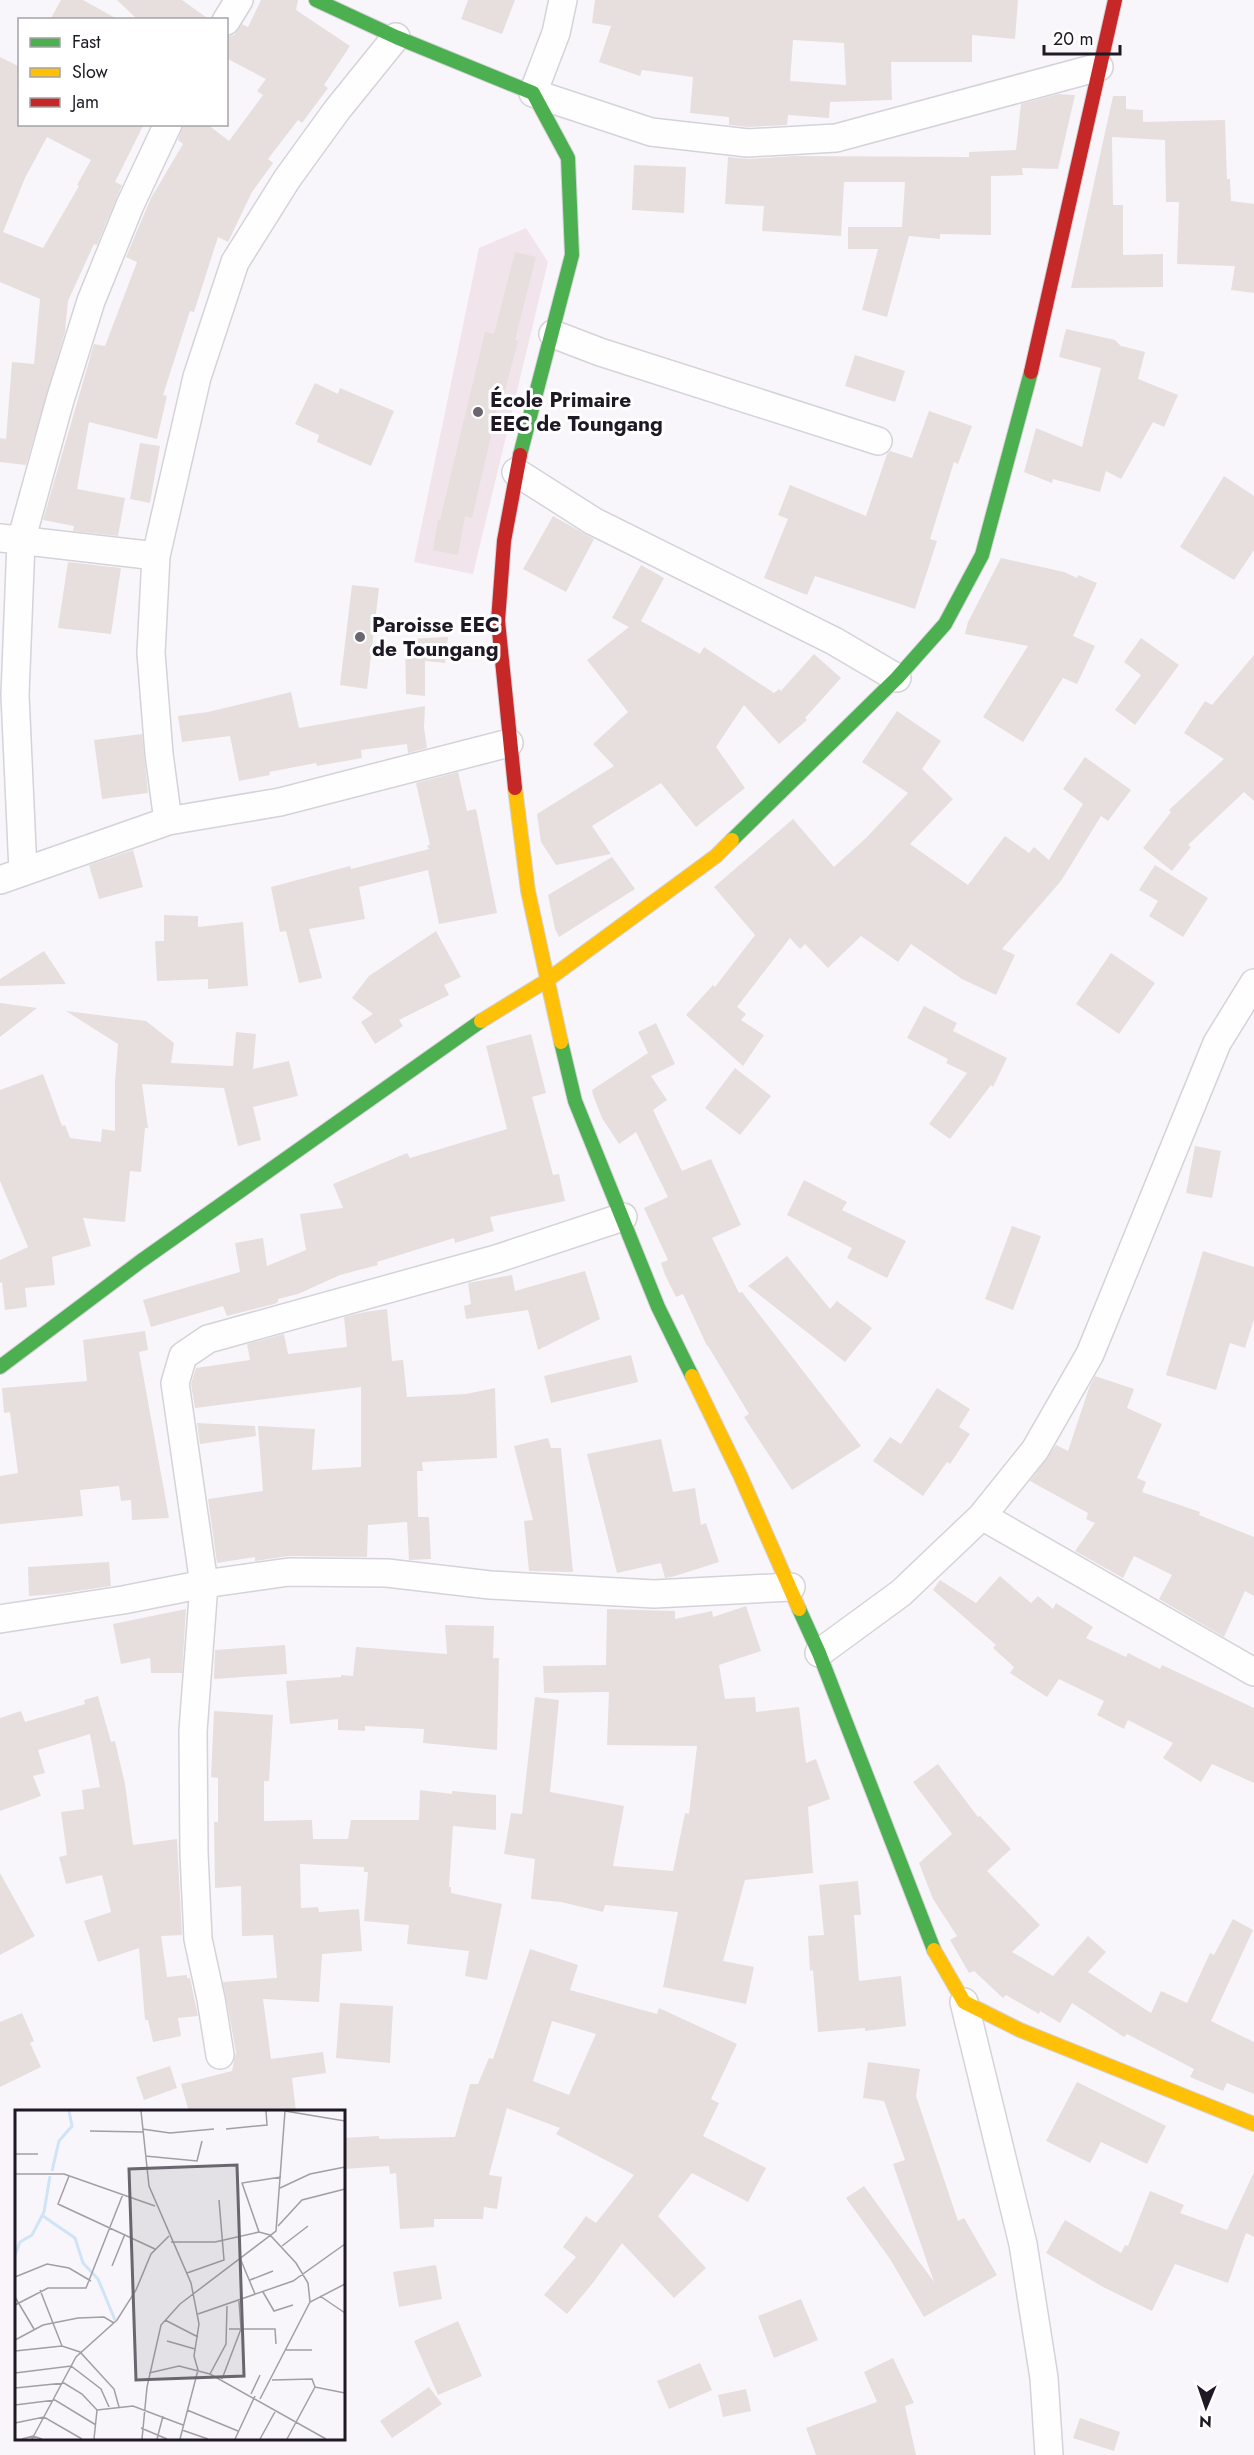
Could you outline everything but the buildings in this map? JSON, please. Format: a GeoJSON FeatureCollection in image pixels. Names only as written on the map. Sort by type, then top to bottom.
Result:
{"type":"FeatureCollection","features":[{"type":"Feature","properties":{"kind":"street"},"geometry":{"type":"LineString","coordinates":[[228,18],[239,0]]}},
{"type":"Feature","properties":{"kind":"street"},"geometry":{"type":"LineString","coordinates":[[316,0],[396,37],[533,93],[651,132],[748,143],[836,138],[1099,67]]}},
{"type":"Feature","properties":{"kind":"street"},"geometry":{"type":"LineString","coordinates":[[563,0],[556,33],[533,93],[568,158],[572,255],[516,472],[504,541],[498,621],[509,743],[528,891],[546,981],[576,1101],[658,1307],[791,1587],[819,1653],[929,1941],[964,2002],[1023,2244],[1044,2378],[1049,2455]]}},
{"type":"Feature","properties":{"kind":"street"},"geometry":{"type":"LineString","coordinates":[[0,1367],[141,1261],[465,1031],[546,981],[716,856],[897,678],[945,624],[982,555],[1039,344],[1115,0]]}},
{"type":"Feature","properties":{"kind":"street"},"geometry":{"type":"LineString","coordinates":[[168,821],[159,754],[151,653],[156,556],[197,377],[235,262],[287,179],[337,110],[396,37]]}},
{"type":"Feature","properties":{"kind":"street"},"geometry":{"type":"LineString","coordinates":[[167,126],[130,205],[91,302],[60,400],[10,540],[15,695],[12,876],[168,821],[280,802],[509,743]]}},
{"type":"Feature","properties":{"kind":"street"},"geometry":{"type":"LineString","coordinates":[[553,334],[600,352],[878,441]]}},
{"type":"Feature","properties":{"kind":"street"},"geometry":{"type":"LineString","coordinates":[[516,472],[593,521],[834,640],[897,678]]}},
{"type":"Feature","properties":{"kind":"street"},"geometry":{"type":"LineString","coordinates":[[10,540],[156,556]]}},
{"type":"Feature","properties":{"kind":"street"},"geometry":{"type":"LineString","coordinates":[[819,1653],[901,1593],[982,1516],[1035,1450],[1090,1354],[1217,1044],[1254,983]]}},
{"type":"Feature","properties":{"kind":"street"},"geometry":{"type":"LineString","coordinates":[[220,2055],[198,1939],[194,1854],[193,1731],[204,1584],[175,1383],[183,1356],[208,1339],[496,1259],[623,1217]]}},
{"type":"Feature","properties":{"kind":"street"},"geometry":{"type":"LineString","coordinates":[[982,1516],[1254,1672]]}},
{"type":"Feature","properties":{"kind":"street"},"geometry":{"type":"LineString","coordinates":[[0,1619],[289,1572],[387,1573],[490,1586],[654,1594],[791,1587]]}},
{"type":"Feature","properties":{"kind":"street"},"geometry":{"type":"LineString","coordinates":[[964,2002],[1020,2030],[1254,2124]]}},
{"type":"Feature","properties":{"kind":"shaded area","name":"École Primaire EEC de Toungang"},"geometry":{"type":"Polygon","coordinates":[[[526,228],[548,262],[473,574],[414,562],[479,248],[526,228]]]}},
{"type":"Feature","properties":{"kind":"traffic: fast"},"geometry":{"type":"LineString","coordinates":[[316,0],[396,37],[533,93],[568,158],[572,255],[520,455]]}},
{"type":"Feature","properties":{"kind":"traffic: fast"},"geometry":{"type":"LineString","coordinates":[[732,840],[897,678],[945,624],[982,555],[1031,372]]}},
{"type":"Feature","properties":{"kind":"traffic: fast"},"geometry":{"type":"LineString","coordinates":[[0,1367],[141,1261],[481,1021]]}},
{"type":"Feature","properties":{"kind":"traffic: fast"},"geometry":{"type":"LineString","coordinates":[[561,1042],[575,1101],[658,1307],[692,1376]]}},
{"type":"Feature","properties":{"kind":"traffic: fast"},"geometry":{"type":"LineString","coordinates":[[799,1609],[819,1653],[934,1950]]}},
{"type":"Feature","properties":{"kind":"traffic: slow"},"geometry":{"type":"LineString","coordinates":[[515,788],[528,891],[561,1042]]}},
{"type":"Feature","properties":{"kind":"traffic: slow"},"geometry":{"type":"LineString","coordinates":[[481,1021],[546,981],[716,856],[732,840]]}},
{"type":"Feature","properties":{"kind":"traffic: slow"},"geometry":{"type":"LineString","coordinates":[[692,1376],[740,1475],[799,1609]]}},
{"type":"Feature","properties":{"kind":"traffic: slow"},"geometry":{"type":"LineString","coordinates":[[934,1950],[964,2002],[1020,2030],[1254,2124]]}},
{"type":"Feature","properties":{"kind":"traffic: jam"},"geometry":{"type":"LineString","coordinates":[[1031,372],[1115,0]]}},
{"type":"Feature","properties":{"kind":"traffic: jam"},"geometry":{"type":"LineString","coordinates":[[515,788],[498,621],[504,541],[520,455]]}},
{"type":"Feature","properties":{"kind":"place","name":"École Primaire EEC de Toungang"},"geometry":{"type":"Point","coordinates":[478,412]}},
{"type":"Feature","properties":{"kind":"place","name":"Paroisse EEC de Toungang"},"geometry":{"type":"Point","coordinates":[360,637]}}]}
